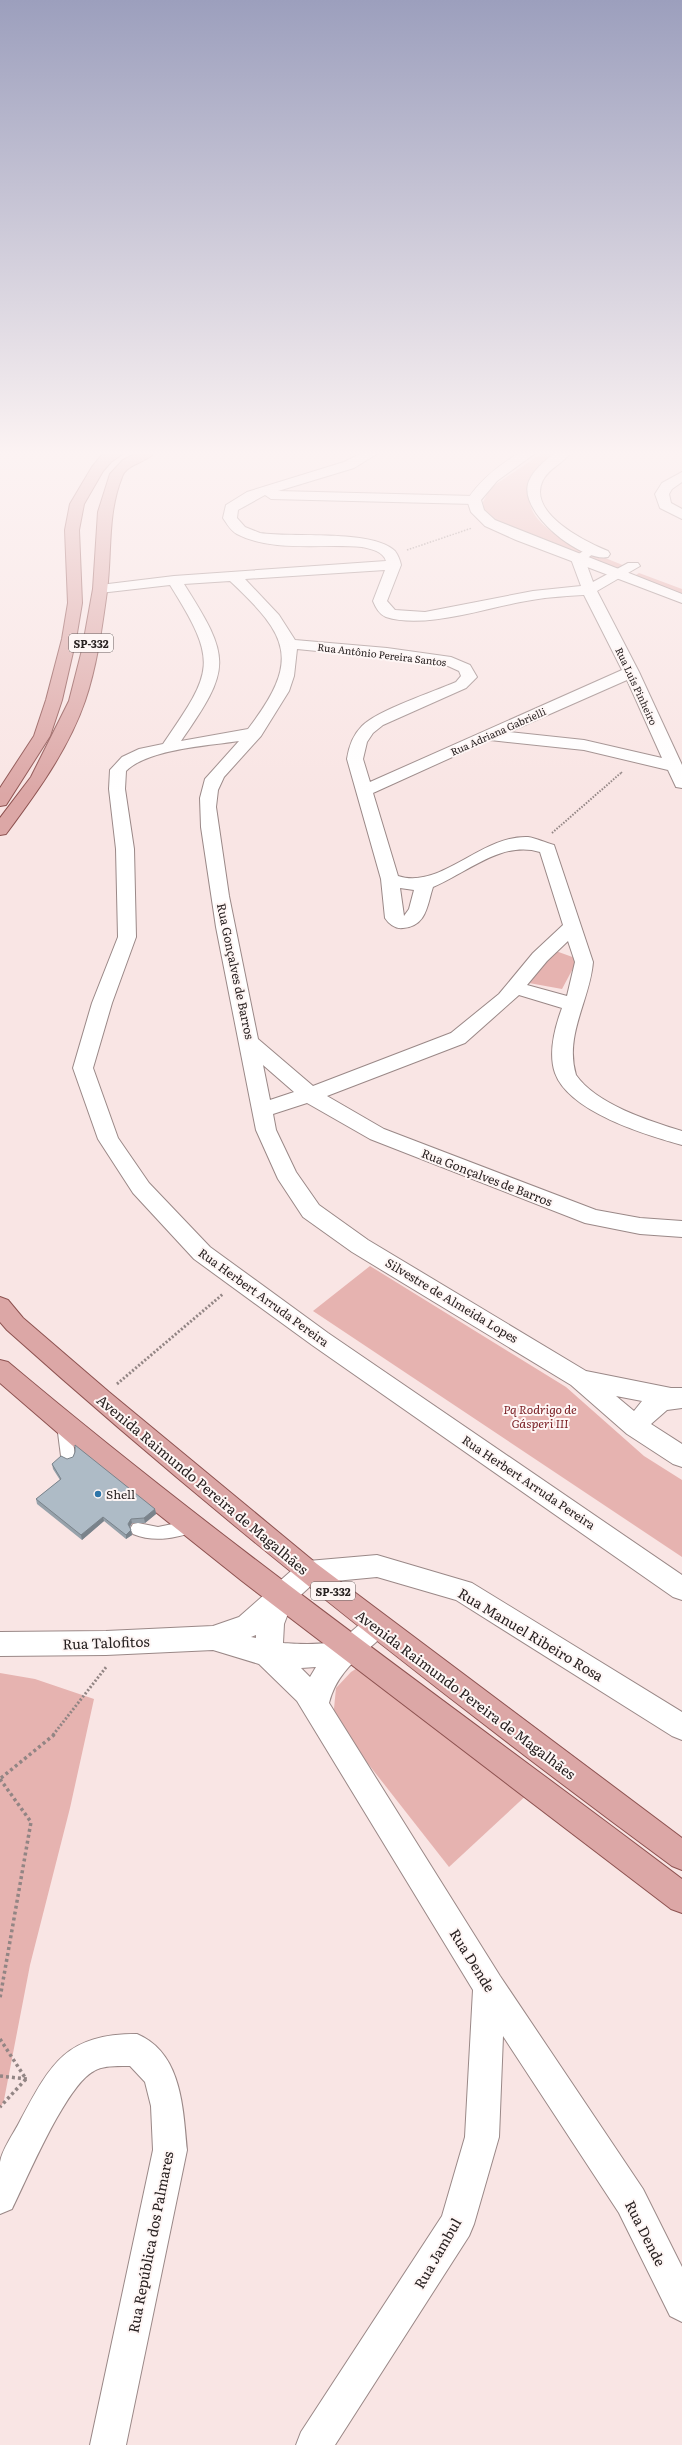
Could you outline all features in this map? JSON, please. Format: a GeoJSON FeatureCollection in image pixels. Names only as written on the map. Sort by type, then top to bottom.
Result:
{"type":"FeatureCollection","features":[{"type":"Feature","properties":{"kind":"main road","name":"SP-332"},"geometry":{"type":"LineString","coordinates":[[0,801],[42,736],[54,700],[69,639],[75,603],[73,566]]}},
{"type":"Feature","properties":{"kind":"main road","name":"SP-332"},"geometry":{"type":"LineString","coordinates":[[0,830],[39,778],[77,701],[90,650],[100,589],[101,566]]}},
{"type":"Feature","properties":{"kind":"main road","name":"Avenida Raimundo Pereira de Magalhães"},"geometry":{"type":"LineString","coordinates":[[0,1306],[15,1324],[100,1399],[308,1572],[376,1626],[682,1856]]}},
{"type":"Feature","properties":{"kind":"main road","name":"SP-332"},"geometry":{"type":"LineString","coordinates":[[0,1369],[64,1425],[350,1649],[682,1898]]}},
{"type":"Feature","properties":{"kind":"street"},"geometry":{"type":"LineString","coordinates":[[100,589],[174,580],[233,576],[331,566]]}},
{"type":"Feature","properties":{"kind":"street"},"geometry":{"type":"LineString","coordinates":[[390,566],[383,586],[380,601],[384,609],[390,613],[404,616],[425,616],[533,595],[589,590],[633,566]]}},
{"type":"Feature","properties":{"kind":"street","name":"Rua Luís Pinheiro"},"geometry":{"type":"LineString","coordinates":[[581,566],[589,590],[631,672],[682,783]]}},
{"type":"Feature","properties":{"kind":"street"},"geometry":{"type":"LineString","coordinates":[[596,566],[682,599]]}},
{"type":"Feature","properties":{"kind":"street"},"geometry":{"type":"LineString","coordinates":[[633,566],[682,586]]}},
{"type":"Feature","properties":{"kind":"street"},"geometry":{"type":"LineString","coordinates":[[233,576],[257,597],[268,611],[289,644]]}},
{"type":"Feature","properties":{"kind":"street"},"geometry":{"type":"LineString","coordinates":[[168,748],[200,699],[213,666],[212,652],[206,638],[174,580]]}},
{"type":"Feature","properties":{"kind":"street","name":"Rua Gonçalves de Barros"},"geometry":{"type":"LineString","coordinates":[[289,644],[290,662],[278,698],[255,733],[217,772],[209,790],[210,832],[218,888],[249,1042],[310,1095],[377,1134],[456,1166],[593,1217],[640,1226],[682,1229]]}},
{"type":"Feature","properties":{"kind":"street","name":"Rua Antônio Pereira Santos"},"geometry":{"type":"LineString","coordinates":[[289,644],[387,653],[451,662],[465,668],[469,677],[461,685],[377,722],[365,730],[356,744],[355,759],[390,878],[394,918],[401,924],[411,922],[416,917],[422,892],[426,883]]}},
{"type":"Feature","properties":{"kind":"street","name":"Rua Adriana Gabrielli"},"geometry":{"type":"LineString","coordinates":[[364,790],[631,672]]}},
{"type":"Feature","properties":{"kind":"street","name":"Rua Herbert Arruda Pereira"},"geometry":{"type":"LineString","coordinates":[[255,733],[145,752],[128,760],[118,770],[117,789],[127,892],[127,937],[102,1003],[83,1068],[108,1140],[142,1188],[202,1253],[320,1339],[682,1589]]}},
{"type":"Feature","properties":{"kind":"street"},"geometry":{"type":"LineString","coordinates":[[487,736],[542,738],[578,742],[674,767]]}},
{"type":"Feature","properties":{"kind":"street"},"geometry":{"type":"LineString","coordinates":[[390,878],[405,885],[426,883],[496,848],[527,842],[539,843],[548,849],[584,962],[583,977],[572,1004],[565,1032],[563,1061],[567,1079],[608,1112],[634,1124],[682,1138]]}},
{"type":"Feature","properties":{"kind":"street"},"geometry":{"type":"LineString","coordinates":[[262,1111],[286,1101],[310,1095],[458,1038],[485,1017],[516,988],[540,957],[572,927]]}},
{"type":"Feature","properties":{"kind":"street"},"geometry":{"type":"LineString","coordinates":[[516,988],[572,1004]]}},
{"type":"Feature","properties":{"kind":"street","name":"Silvestre de Almeida Lopes"},"geometry":{"type":"LineString","coordinates":[[249,1042],[266,1130],[286,1174],[311,1211],[360,1246],[579,1378],[636,1427],[682,1457]]}},
{"type":"Feature","properties":{"kind":"street"},"geometry":{"type":"LineString","coordinates":[[579,1378],[676,1398]]}},
{"type":"Feature","properties":{"kind":"street"},"geometry":{"type":"LineString","coordinates":[[636,1427],[647,1410],[656,1404],[676,1398]]}},
{"type":"Feature","properties":{"kind":"street","name":"Rua Manuel Ribeiro Rosa"},"geometry":{"type":"LineString","coordinates":[[308,1572],[377,1566],[462,1591],[595,1671],[682,1727]]}},
{"type":"Feature","properties":{"kind":"street"},"geometry":{"type":"LineString","coordinates":[[308,1572],[282,1595],[271,1624],[268,1654],[291,1657],[321,1656],[350,1649]]}},
{"type":"Feature","properties":{"kind":"street","name":"Rua Talofitos"},"geometry":{"type":"LineString","coordinates":[[0,1644],[125,1642],[213,1638],[248,1626],[282,1595]]}},
{"type":"Feature","properties":{"kind":"street"},"geometry":{"type":"LineString","coordinates":[[315,1704],[320,1681],[337,1659],[376,1626]]}},
{"type":"Feature","properties":{"kind":"street","name":"Rua Talofitos"},"geometry":{"type":"LineString","coordinates":[[213,1638],[268,1654],[307,1692],[315,1704]]}},
{"type":"Feature","properties":{"kind":"street","name":"Rua Dende"},"geometry":{"type":"LineString","coordinates":[[315,1704],[489,1987],[631,2201],[682,2304]]}},
{"type":"Feature","properties":{"kind":"street","name":"Rua Jambul"},"geometry":{"type":"LineString","coordinates":[[314,2445],[457,2224],[482,2137],[489,1987]]}},
{"type":"Feature","properties":{"kind":"street","name":"Rua República dos Palmares"},"geometry":{"type":"LineString","coordinates":[[0,2197],[60,2082],[79,2061],[104,2050],[137,2050],[159,2074],[167,2106],[170,2150],[108,2445]]}},
{"type":"Feature","properties":{"kind":"lane"},"geometry":{"type":"LineString","coordinates":[[64,1425],[68,1456]]}},
{"type":"Feature","properties":{"kind":"lane"},"geometry":{"type":"LineString","coordinates":[[138,1529],[152,1534],[170,1532],[192,1526]]}},
{"type":"Feature","properties":{"kind":"path"},"geometry":{"type":"LineString","coordinates":[[539,843],[640,757]]}},
{"type":"Feature","properties":{"kind":"path"},"geometry":{"type":"LineString","coordinates":[[100,1399],[239,1280]]}},
{"type":"Feature","properties":{"kind":"path"},"geometry":{"type":"LineString","coordinates":[[0,1998],[32,1822],[1,1779],[58,1731],[125,1642]]}},
{"type":"Feature","properties":{"kind":"path"},"geometry":{"type":"LineString","coordinates":[[0,2039],[26,2079]]}},
{"type":"Feature","properties":{"kind":"path"},"geometry":{"type":"LineString","coordinates":[[0,2076],[26,2079]]}},
{"type":"Feature","properties":{"kind":"path"},"geometry":{"type":"LineString","coordinates":[[0,2107],[26,2079]]}},
{"type":"Feature","properties":{"kind":"green space"},"geometry":{"type":"Polygon","coordinates":[[[604,566],[625,566],[620,572],[604,566]]]}},
{"type":"Feature","properties":{"kind":"green space"},"geometry":{"type":"Polygon","coordinates":[[[639,573],[682,589],[682,596],[633,577],[639,573]]]}},
{"type":"Feature","properties":{"kind":"green space"},"geometry":{"type":"Polygon","coordinates":[[[553,950],[578,959],[562,989],[529,983],[553,950]]]}},
{"type":"Feature","properties":{"kind":"green space","name":"Pq Rodrigo de Gásperi III"},"geometry":{"type":"Polygon","coordinates":[[[370,1266],[566,1387],[644,1456],[682,1480],[682,1557],[313,1311],[370,1266]]]}},
{"type":"Feature","properties":{"kind":"green space"},"geometry":{"type":"Polygon","coordinates":[[[373,1658],[531,1791],[449,1867],[333,1719],[336,1688],[351,1672],[373,1658]]]}},
{"type":"Feature","properties":{"kind":"green space"},"geometry":{"type":"Polygon","coordinates":[[[0,1673],[35,1679],[94,1699],[70,1808],[30,1965],[4,2100],[0,2109],[0,1673]]]}},
{"type":"Feature","properties":{"kind":"building","name":"Shell"},"geometry":{"type":"Polygon","coordinates":[[[75,1445],[155,1509],[144,1518],[131,1519],[128,1524],[131,1530],[126,1535],[103,1517],[81,1535],[36,1499],[61,1479],[52,1464],[61,1456],[67,1459],[73,1457],[75,1445]]]}},
{"type":"Feature","properties":{"kind":"place","name":"Shell"},"geometry":{"type":"Point","coordinates":[98,1494]}}]}
